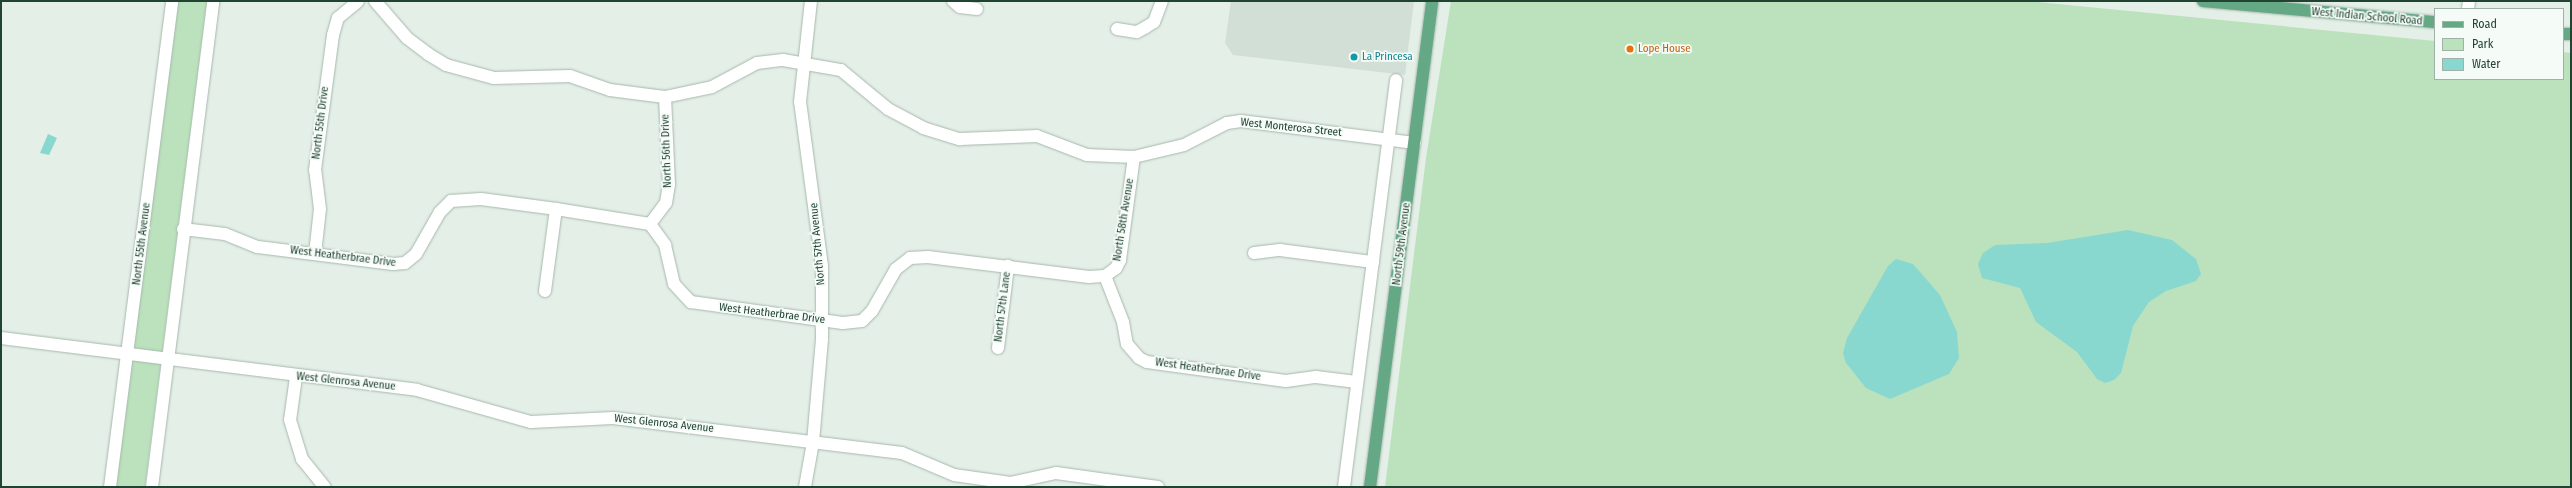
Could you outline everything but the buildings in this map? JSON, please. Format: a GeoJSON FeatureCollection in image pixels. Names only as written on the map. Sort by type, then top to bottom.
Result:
{"type":"FeatureCollection","features":[{"type":"Feature","properties":{"kind":"main road","name":"North 59th Avenue"},"geometry":{"type":"LineString","coordinates":[[1370,487],[1432,1]]}},
{"type":"Feature","properties":{"kind":"main road","name":"West Indian School Road"},"geometry":{"type":"LineString","coordinates":[[2203,1],[2434,22]]}},
{"type":"Feature","properties":{"kind":"street","name":"North 55th Avenue"},"geometry":{"type":"LineString","coordinates":[[110,487],[172,1]]}},
{"type":"Feature","properties":{"kind":"street"},"geometry":{"type":"LineString","coordinates":[[152,487],[166,360],[213,1]]}},
{"type":"Feature","properties":{"kind":"street","name":"North 55th Drive"},"geometry":{"type":"LineString","coordinates":[[315,254],[320,209],[315,170],[332,35],[338,18],[358,1]]}},
{"type":"Feature","properties":{"kind":"street","name":"West Monterosa Street"},"geometry":{"type":"LineString","coordinates":[[375,1],[407,38],[428,54],[470,73],[507,79],[550,74],[570,76],[610,90],[665,97],[712,86],[757,63],[803,62],[841,70],[888,109],[941,135],[981,140],[1037,136],[1087,155],[1134,157],[1184,146],[1227,123],[1241,121],[1415,143]]}},
{"type":"Feature","properties":{"kind":"street","name":"North 57th Avenue"},"geometry":{"type":"LineString","coordinates":[[805,487],[813,442],[822,320],[822,266],[800,102],[803,62],[811,1]]}},
{"type":"Feature","properties":{"kind":"street"},"geometry":{"type":"LineString","coordinates":[[953,1],[960,7],[977,9]]}},
{"type":"Feature","properties":{"kind":"street"},"geometry":{"type":"LineString","coordinates":[[1117,29],[1137,32],[1146,27],[1154,22],[1162,1]]}},
{"type":"Feature","properties":{"kind":"street"},"geometry":{"type":"LineString","coordinates":[[1344,487],[1396,80]]}},
{"type":"Feature","properties":{"kind":"street","name":"North 56th Drive"},"geometry":{"type":"LineString","coordinates":[[650,224],[666,203],[669,185],[665,97]]}},
{"type":"Feature","properties":{"kind":"street","name":"North 58th Avenue"},"geometry":{"type":"LineString","coordinates":[[1104,276],[1116,268],[1120,260],[1134,157]]}},
{"type":"Feature","properties":{"kind":"street","name":"West Heatherbrae Drive"},"geometry":{"type":"LineString","coordinates":[[183,229],[225,234],[258,247],[405,263],[416,254],[440,212],[451,201],[464,198],[556,209],[650,224],[665,245],[674,284],[691,302],[822,320],[862,321],[872,310],[896,269],[910,258],[1008,266],[1089,277],[1104,276],[1124,322],[1127,344],[1139,358],[1147,362],[1286,381],[1316,377],[1357,382]]}},
{"type":"Feature","properties":{"kind":"street"},"geometry":{"type":"LineString","coordinates":[[545,291],[556,209]]}},
{"type":"Feature","properties":{"kind":"street"},"geometry":{"type":"LineString","coordinates":[[1254,253],[1280,250],[1373,262]]}},
{"type":"Feature","properties":{"kind":"street","name":"North 57th Lane"},"geometry":{"type":"LineString","coordinates":[[998,348],[1008,266]]}},
{"type":"Feature","properties":{"kind":"street","name":"West Glenrosa Avenue"},"geometry":{"type":"LineString","coordinates":[[1,338],[296,377],[417,390],[531,422],[613,418],[902,453],[954,475],[1010,483],[1056,473],[1158,487]]}},
{"type":"Feature","properties":{"kind":"street"},"geometry":{"type":"LineString","coordinates":[[296,377],[290,420],[302,459],[325,487]]}},
{"type":"Feature","properties":{"kind":"shaded area"},"geometry":{"type":"Polygon","coordinates":[[[1231,1],[1414,1],[1405,75],[1233,55],[1225,43],[1231,1]]]}},
{"type":"Feature","properties":{"kind":"green space"},"geometry":{"type":"Polygon","coordinates":[[[178,1],[207,1],[145,487],[116,487],[178,1]]]}},
{"type":"Feature","properties":{"kind":"green space"},"geometry":{"type":"Polygon","coordinates":[[[1451,1],[2027,1],[2434,41],[2434,80],[2564,80],[2564,52],[2571,53],[2571,487],[1385,487],[1426,158],[1451,1]]]}},
{"type":"Feature","properties":{"kind":"water"},"geometry":{"type":"Polygon","coordinates":[[[48,134],[57,138],[49,155],[40,153],[48,134]]]}},
{"type":"Feature","properties":{"kind":"water"},"geometry":{"type":"Polygon","coordinates":[[[2128,230],[2172,240],[2196,259],[2201,274],[2196,281],[2166,291],[2149,302],[2133,326],[2121,373],[2114,380],[2105,383],[2097,379],[2077,352],[2036,322],[2020,288],[1982,278],[1978,264],[1983,253],[1995,245],[2047,243],[2128,230]]]}},
{"type":"Feature","properties":{"kind":"water"},"geometry":{"type":"Polygon","coordinates":[[[1896,259],[1913,264],[1940,295],[1957,332],[1959,358],[1949,374],[1890,399],[1866,388],[1846,363],[1843,353],[1847,338],[1888,266],[1896,259]]]}},
{"type":"Feature","properties":{"kind":"place","name":"Lope House"},"geometry":{"type":"Point","coordinates":[1630,49]}},
{"type":"Feature","properties":{"kind":"place","name":"La Princesa"},"geometry":{"type":"Point","coordinates":[1354,57]}}]}
